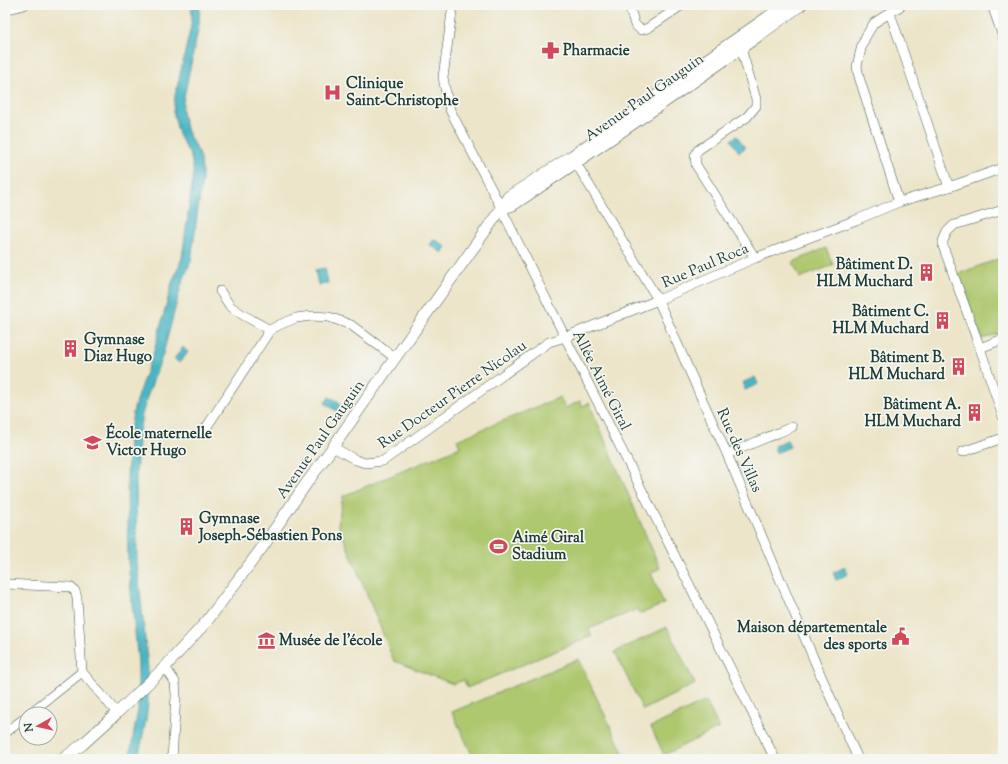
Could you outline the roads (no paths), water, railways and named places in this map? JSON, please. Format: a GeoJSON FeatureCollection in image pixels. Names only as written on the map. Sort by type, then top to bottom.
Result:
{"type":"FeatureCollection","features":[{"type":"Feature","properties":{"kind":"street"},"geometry":{"type":"LineString","coordinates":[[5,10],[24,5]]}},
{"type":"Feature","properties":{"kind":"street","name":"Allée Aimé Giral"},"geometry":{"type":"LineString","coordinates":[[453,5],[443,77],[450,110],[493,192],[689,584],[774,759]]}},
{"type":"Feature","properties":{"kind":"street"},"geometry":{"type":"LineString","coordinates":[[629,5],[635,25],[641,30],[648,28],[682,5]]}},
{"type":"Feature","properties":{"kind":"street","name":"Avenue Paul Gauguin"},"geometry":{"type":"LineString","coordinates":[[64,759],[83,744],[165,667],[207,621],[261,549],[508,197],[649,102],[666,88],[785,5]]}},
{"type":"Feature","properties":{"kind":"street","name":"Avenue Paul Gauguin"},"geometry":{"type":"LineString","coordinates":[[501,209],[513,205],[801,5]]}},
{"type":"Feature","properties":{"kind":"street"},"geometry":{"type":"LineString","coordinates":[[899,202],[858,77],[857,66],[862,45],[874,23],[902,5]]}},
{"type":"Feature","properties":{"kind":"street"},"geometry":{"type":"LineString","coordinates":[[992,5],[1003,37]]}},
{"type":"Feature","properties":{"kind":"street"},"geometry":{"type":"LineString","coordinates":[[890,13],[949,187]]}},
{"type":"Feature","properties":{"kind":"street","name":"Avenue Paul Gauguin"},"geometry":{"type":"LineString","coordinates":[[718,52],[740,46],[759,26],[761,21]]}},
{"type":"Feature","properties":{"kind":"street"},"geometry":{"type":"LineString","coordinates":[[740,46],[756,99],[756,106],[747,117],[698,150],[695,155],[696,165],[755,258]]}},
{"type":"Feature","properties":{"kind":"street","name":"Rue des Villas"},"geometry":{"type":"LineString","coordinates":[[576,162],[658,300],[727,454],[812,655],[858,759]]}},
{"type":"Feature","properties":{"kind":"street","name":"Rue Paul Roca"},"geometry":{"type":"LineString","coordinates":[[565,337],[658,300],[755,258],[899,202],[949,187],[1003,168]]}},
{"type":"Feature","properties":{"kind":"street"},"geometry":{"type":"LineString","coordinates":[[1003,210],[954,225],[947,232],[943,241],[943,246],[1003,417]]}},
{"type":"Feature","properties":{"kind":"street"},"geometry":{"type":"LineString","coordinates":[[220,291],[230,306],[236,311],[270,330]]}},
{"type":"Feature","properties":{"kind":"street"},"geometry":{"type":"LineString","coordinates":[[206,428],[270,330],[296,318],[311,316],[329,317],[352,325],[395,358]]}},
{"type":"Feature","properties":{"kind":"street","name":"Rue Docteur Pierre Nicolau"},"geometry":{"type":"LineString","coordinates":[[333,447],[356,460],[365,463],[383,460],[549,342],[565,337]]}},
{"type":"Feature","properties":{"kind":"street"},"geometry":{"type":"LineString","coordinates":[[980,348],[1003,339]]}},
{"type":"Feature","properties":{"kind":"street"},"geometry":{"type":"LineString","coordinates":[[727,454],[792,427]]}},
{"type":"Feature","properties":{"kind":"street"},"geometry":{"type":"LineString","coordinates":[[962,452],[1003,438]]}},
{"type":"Feature","properties":{"kind":"street"},"geometry":{"type":"LineString","coordinates":[[5,584],[70,587],[75,591],[77,598],[82,672],[117,713]]}},
{"type":"Feature","properties":{"kind":"street"},"geometry":{"type":"LineString","coordinates":[[165,667],[175,682],[176,695],[172,759]]}},
{"type":"Feature","properties":{"kind":"street"},"geometry":{"type":"LineString","coordinates":[[39,706],[82,672]]}},
{"type":"Feature","properties":{"kind":"street"},"geometry":{"type":"LineString","coordinates":[[5,733],[18,722]]}},
{"type":"Feature","properties":{"kind":"water"},"geometry":{"type":"Polygon","coordinates":[[[192,5],[200,5],[199,26],[182,112],[187,132],[199,153],[202,168],[202,179],[191,261],[181,286],[163,354],[147,397],[138,437],[136,480],[137,562],[148,668],[148,704],[138,759],[129,759],[138,710],[138,663],[128,562],[127,480],[129,436],[138,394],[154,351],[172,283],[182,258],[193,169],[191,157],[179,135],[173,112],[175,96],[191,26],[192,5]]]}},
{"type":"Feature","properties":{"kind":"water"},"geometry":{"type":"Polygon","coordinates":[[[737,136],[745,148],[739,152],[731,140],[737,136]]]}},
{"type":"Feature","properties":{"kind":"water"},"geometry":{"type":"Polygon","coordinates":[[[434,239],[446,247],[442,253],[430,245],[434,239]]]}},
{"type":"Feature","properties":{"kind":"water"},"geometry":{"type":"Polygon","coordinates":[[[325,268],[328,283],[318,285],[315,270],[325,268]]]}},
{"type":"Feature","properties":{"kind":"water"},"geometry":{"type":"Polygon","coordinates":[[[183,347],[188,352],[180,363],[174,359],[183,347]]]}},
{"type":"Feature","properties":{"kind":"water"},"geometry":{"type":"Polygon","coordinates":[[[755,377],[758,384],[745,390],[742,383],[755,377]]]}},
{"type":"Feature","properties":{"kind":"water"},"geometry":{"type":"Polygon","coordinates":[[[329,397],[338,401],[341,405],[337,411],[325,403],[329,397]]]}},
{"type":"Feature","properties":{"kind":"water"},"geometry":{"type":"Polygon","coordinates":[[[787,440],[790,447],[776,453],[774,446],[787,440]]]}},
{"type":"Feature","properties":{"kind":"water"},"geometry":{"type":"Polygon","coordinates":[[[845,567],[848,574],[836,580],[833,573],[845,567]]]}},
{"type":"Feature","properties":{"kind":"place","name":"Pharmacie"},"geometry":{"type":"Point","coordinates":[550,50]}},
{"type":"Feature","properties":{"kind":"place","name":"Clinique Saint-Christophe"},"geometry":{"type":"Point","coordinates":[333,92]}},
{"type":"Feature","properties":{"kind":"place","name":"Bâtiment D. HLM Muchard"},"geometry":{"type":"Point","coordinates":[926,273]}},
{"type":"Feature","properties":{"kind":"place","name":"Bâtiment C. HLM Muchard"},"geometry":{"type":"Point","coordinates":[942,320]}},
{"type":"Feature","properties":{"kind":"place","name":"Gymnase Diaz Hugo"},"geometry":{"type":"Point","coordinates":[71,348]}},
{"type":"Feature","properties":{"kind":"place","name":"Bâtiment B. HLM Muchard"},"geometry":{"type":"Point","coordinates":[958,366]}},
{"type":"Feature","properties":{"kind":"place","name":"Bâtiment A. HLM Muchard"},"geometry":{"type":"Point","coordinates":[974,413]}},
{"type":"Feature","properties":{"kind":"place","name":"École maternelle Victor Hugo"},"geometry":{"type":"Point","coordinates":[93,442]}},
{"type":"Feature","properties":{"kind":"place","name":"Gymnase Joseph-Sébastien Pons"},"geometry":{"type":"Point","coordinates":[186,527]}},
{"type":"Feature","properties":{"kind":"place","name":"Aimé Giral Stadium"},"geometry":{"type":"Point","coordinates":[499,546]}},
{"type":"Feature","properties":{"kind":"place","name":"Maison départementale des sports"},"geometry":{"type":"Point","coordinates":[900,636]}},
{"type":"Feature","properties":{"kind":"place","name":"Musée de l'école"},"geometry":{"type":"Point","coordinates":[266,640]}}]}
